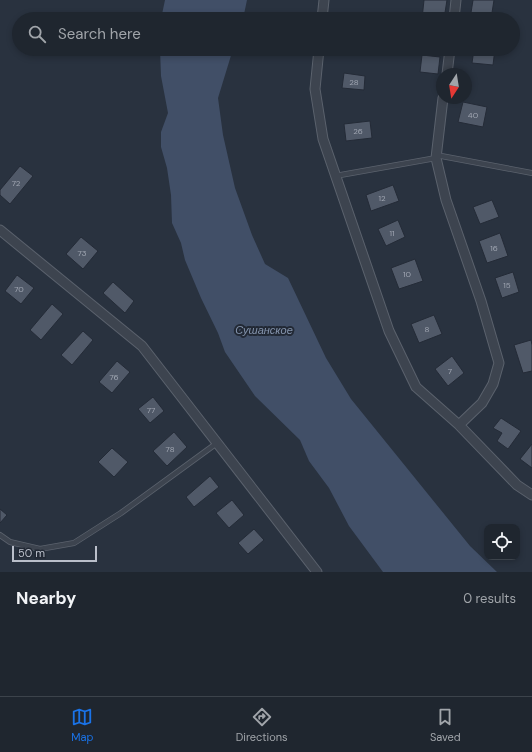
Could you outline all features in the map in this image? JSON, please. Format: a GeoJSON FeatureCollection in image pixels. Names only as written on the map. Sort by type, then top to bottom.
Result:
{"type":"FeatureCollection","features":[{"type":"Feature","properties":{"kind":"street"},"geometry":{"type":"LineString","coordinates":[[323,12],[324,0]]}},
{"type":"Feature","properties":{"kind":"street"},"geometry":{"type":"LineString","coordinates":[[455,12],[456,0]]}},
{"type":"Feature","properties":{"kind":"street"},"geometry":{"type":"LineString","coordinates":[[318,56],[316,89],[323,139],[389,331],[416,387],[459,425],[517,485],[532,495]]}},
{"type":"Feature","properties":{"kind":"street"},"geometry":{"type":"LineString","coordinates":[[448,68],[449,56]]}},
{"type":"Feature","properties":{"kind":"street"},"geometry":{"type":"LineString","coordinates":[[442,104],[436,157],[446,200],[481,301],[499,362],[493,384],[482,403],[459,425]]}},
{"type":"Feature","properties":{"kind":"street"},"geometry":{"type":"LineString","coordinates":[[0,230],[142,346],[317,572]]}},
{"type":"Feature","properties":{"kind":"lane"},"geometry":{"type":"LineString","coordinates":[[335,176],[436,157],[532,173]]}},
{"type":"Feature","properties":{"kind":"lane"},"geometry":{"type":"LineString","coordinates":[[0,535],[10,542],[40,549],[74,543],[121,513],[217,443]]}},
{"type":"Feature","properties":{"kind":"water"},"geometry":{"type":"Polygon","coordinates":[[[165,0],[247,0],[244,12],[162,12],[165,0]]]}},
{"type":"Feature","properties":{"kind":"water","name":"Сушанское"},"geometry":{"type":"Polygon","coordinates":[[[160,56],[231,56],[218,98],[223,135],[235,188],[252,235],[265,264],[288,278],[326,358],[351,399],[470,546],[497,572],[383,572],[349,526],[329,488],[309,461],[300,440],[255,396],[225,352],[185,260],[181,243],[172,223],[171,195],[167,168],[161,147],[161,132],[168,113],[161,76],[160,56]]]}},
{"type":"Feature","properties":{"kind":"building"},"geometry":{"type":"Polygon","coordinates":[[[424,0],[447,0],[445,12],[423,12],[424,0]]]}},
{"type":"Feature","properties":{"kind":"building"},"geometry":{"type":"Polygon","coordinates":[[[473,0],[494,0],[492,12],[471,12],[473,0]]]}},
{"type":"Feature","properties":{"kind":"building"},"geometry":{"type":"Polygon","coordinates":[[[422,56],[440,57],[439,68],[436,68],[436,74],[420,72],[422,56]]]}},
{"type":"Feature","properties":{"kind":"building"},"geometry":{"type":"Polygon","coordinates":[[[473,56],[494,56],[493,65],[472,63],[473,56]]]}},
{"type":"Feature","properties":{"kind":"building"},"geometry":{"type":"Polygon","coordinates":[[[344,73],[365,76],[364,90],[342,88],[344,73]]]}},
{"type":"Feature","properties":{"kind":"building"},"geometry":{"type":"Polygon","coordinates":[[[462,104],[472,104],[487,107],[483,127],[458,122],[462,104]]]}},
{"type":"Feature","properties":{"kind":"building"},"geometry":{"type":"Polygon","coordinates":[[[370,121],[372,138],[346,141],[344,124],[370,121]]]}},
{"type":"Feature","properties":{"kind":"building"},"geometry":{"type":"Polygon","coordinates":[[[20,166],[33,176],[10,204],[0,195],[0,190],[20,166]]]}},
{"type":"Feature","properties":{"kind":"building"},"geometry":{"type":"Polygon","coordinates":[[[393,185],[399,201],[371,211],[366,195],[393,185]]]}},
{"type":"Feature","properties":{"kind":"building"},"geometry":{"type":"Polygon","coordinates":[[[492,200],[499,217],[480,224],[473,207],[492,200]]]}},
{"type":"Feature","properties":{"kind":"building"},"geometry":{"type":"Polygon","coordinates":[[[398,220],[405,237],[386,246],[378,229],[398,220]]]}},
{"type":"Feature","properties":{"kind":"building"},"geometry":{"type":"Polygon","coordinates":[[[500,233],[508,256],[487,263],[479,241],[500,233]]]}},
{"type":"Feature","properties":{"kind":"building"},"geometry":{"type":"Polygon","coordinates":[[[81,237],[98,251],[83,269],[66,254],[81,237]]]}},
{"type":"Feature","properties":{"kind":"building"},"geometry":{"type":"Polygon","coordinates":[[[415,259],[423,281],[399,289],[391,268],[415,259]]]}},
{"type":"Feature","properties":{"kind":"building"},"geometry":{"type":"Polygon","coordinates":[[[513,272],[519,292],[502,298],[495,278],[513,272]]]}},
{"type":"Feature","properties":{"kind":"building"},"geometry":{"type":"Polygon","coordinates":[[[17,275],[34,288],[21,304],[5,291],[17,275]]]}},
{"type":"Feature","properties":{"kind":"building"},"geometry":{"type":"Polygon","coordinates":[[[113,282],[134,301],[125,313],[103,293],[113,282]]]}},
{"type":"Feature","properties":{"kind":"building"},"geometry":{"type":"Polygon","coordinates":[[[52,304],[63,314],[41,340],[30,330],[52,304]]]}},
{"type":"Feature","properties":{"kind":"building"},"geometry":{"type":"Polygon","coordinates":[[[434,315],[442,334],[419,343],[411,324],[434,315]]]}},
{"type":"Feature","properties":{"kind":"building"},"geometry":{"type":"Polygon","coordinates":[[[83,331],[93,340],[72,365],[61,355],[83,331]]]}},
{"type":"Feature","properties":{"kind":"building"},"geometry":{"type":"Polygon","coordinates":[[[531,340],[532,371],[523,373],[514,345],[531,340]]]}},
{"type":"Feature","properties":{"kind":"building"},"geometry":{"type":"Polygon","coordinates":[[[452,356],[464,373],[448,386],[435,369],[452,356]]]}},
{"type":"Feature","properties":{"kind":"building"},"geometry":{"type":"Polygon","coordinates":[[[117,361],[130,372],[112,393],[99,382],[117,361]]]}},
{"type":"Feature","properties":{"kind":"building"},"geometry":{"type":"Polygon","coordinates":[[[153,397],[164,411],[150,423],[138,409],[153,397]]]}},
{"type":"Feature","properties":{"kind":"building"},"geometry":{"type":"Polygon","coordinates":[[[501,418],[521,431],[508,449],[497,441],[502,433],[493,428],[501,418]]]}},
{"type":"Feature","properties":{"kind":"building"},"geometry":{"type":"Polygon","coordinates":[[[174,432],[187,447],[167,466],[153,451],[174,432]]]}},
{"type":"Feature","properties":{"kind":"building"},"geometry":{"type":"Polygon","coordinates":[[[532,444],[532,468],[520,459],[532,444]]]}},
{"type":"Feature","properties":{"kind":"building"},"geometry":{"type":"Polygon","coordinates":[[[112,448],[128,462],[114,477],[98,462],[112,448]]]}},
{"type":"Feature","properties":{"kind":"building"},"geometry":{"type":"Polygon","coordinates":[[[210,476],[219,487],[194,507],[186,497],[210,476]]]}},
{"type":"Feature","properties":{"kind":"building"},"geometry":{"type":"Polygon","coordinates":[[[232,500],[244,515],[229,528],[216,513],[232,500]]]}},
{"type":"Feature","properties":{"kind":"building"},"geometry":{"type":"Polygon","coordinates":[[[0,509],[7,515],[0,523],[0,509]]]}},
{"type":"Feature","properties":{"kind":"building"},"geometry":{"type":"Polygon","coordinates":[[[254,529],[264,540],[248,554],[238,543],[254,529]]]}}]}
